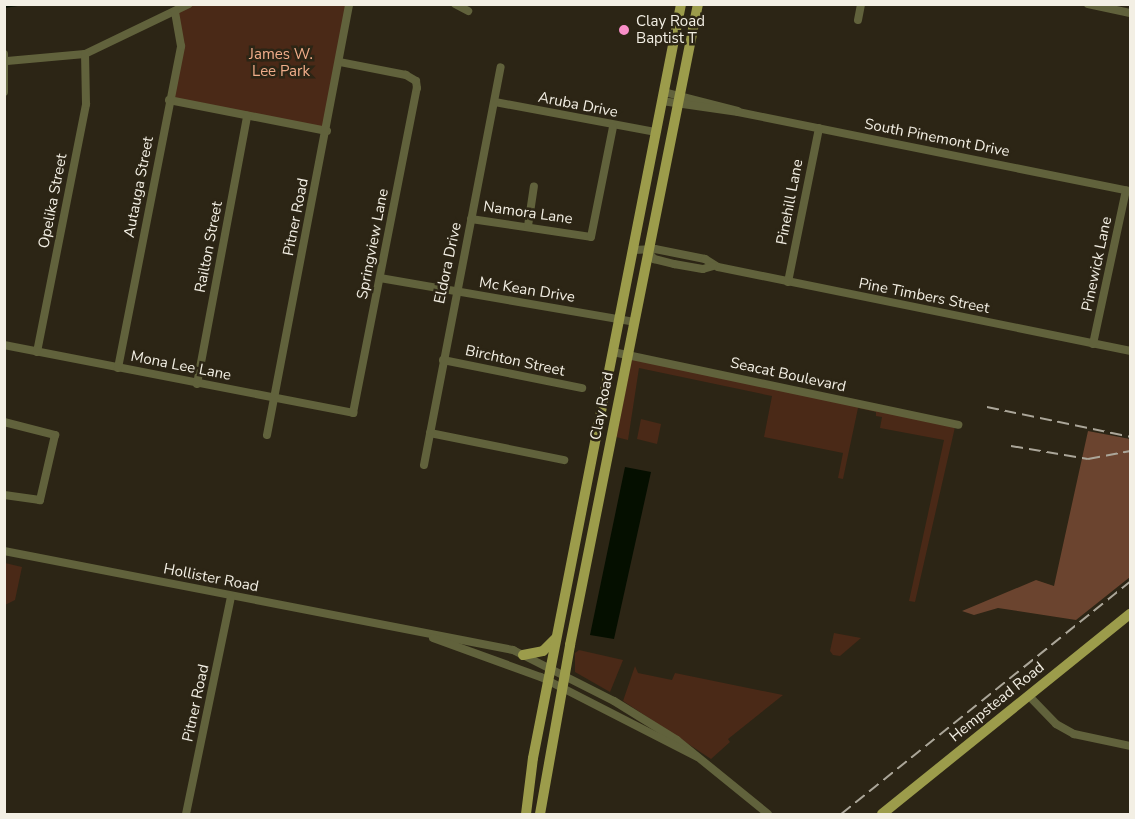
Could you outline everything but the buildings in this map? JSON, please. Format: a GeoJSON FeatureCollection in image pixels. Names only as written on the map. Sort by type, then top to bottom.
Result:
{"type":"FeatureCollection","features":[{"type":"Feature","properties":{"kind":"main road","name":"Clay Road"},"geometry":{"type":"LineString","coordinates":[[526,814],[548,681],[681,4]]}},
{"type":"Feature","properties":{"kind":"main road","name":"Clay Road"},"geometry":{"type":"LineString","coordinates":[[540,814],[627,354],[698,4]]}},
{"type":"Feature","properties":{"kind":"main road"},"geometry":{"type":"LineString","coordinates":[[595,442],[610,445]]}},
{"type":"Feature","properties":{"kind":"main road"},"geometry":{"type":"LineString","coordinates":[[571,569],[585,571]]}},
{"type":"Feature","properties":{"kind":"main road","name":"Hempstead Road"},"geometry":{"type":"LineString","coordinates":[[882,814],[1131,614]]}},
{"type":"Feature","properties":{"kind":"main road"},"geometry":{"type":"LineString","coordinates":[[523,655],[543,651],[558,635]]}},
{"type":"Feature","properties":{"kind":"street"},"geometry":{"type":"LineString","coordinates":[[4,92],[6,57],[85,54],[189,4]]}},
{"type":"Feature","properties":{"kind":"street","name":"Pitner Road"},"geometry":{"type":"LineString","coordinates":[[267,435],[327,131],[349,4]]}},
{"type":"Feature","properties":{"kind":"street"},"geometry":{"type":"LineString","coordinates":[[455,4],[468,11]]}},
{"type":"Feature","properties":{"kind":"street"},"geometry":{"type":"LineString","coordinates":[[858,20],[861,4]]}},
{"type":"Feature","properties":{"kind":"street"},"geometry":{"type":"LineString","coordinates":[[1088,4],[1131,13]]}},
{"type":"Feature","properties":{"kind":"street","name":"Autauga Street"},"geometry":{"type":"LineString","coordinates":[[118,368],[181,46],[175,12]]}},
{"type":"Feature","properties":{"kind":"street","name":"Opelika Street"},"geometry":{"type":"LineString","coordinates":[[37,352],[86,105],[85,54]]}},
{"type":"Feature","properties":{"kind":"street","name":"Springview Lane"},"geometry":{"type":"LineString","coordinates":[[340,62],[414,79],[417,88],[353,414]]}},
{"type":"Feature","properties":{"kind":"street","name":"Eldora Drive"},"geometry":{"type":"LineString","coordinates":[[424,465],[455,292],[501,67]]}},
{"type":"Feature","properties":{"kind":"street","name":"South Pinemont Drive"},"geometry":{"type":"LineString","coordinates":[[663,96],[1128,190]]}},
{"type":"Feature","properties":{"kind":"street"},"geometry":{"type":"LineString","coordinates":[[169,100],[327,131]]}},
{"type":"Feature","properties":{"kind":"street","name":"Aruba Drive"},"geometry":{"type":"LineString","coordinates":[[495,102],[613,127],[656,132]]}},
{"type":"Feature","properties":{"kind":"street","name":"Railton Street"},"geometry":{"type":"LineString","coordinates":[[197,384],[248,116]]}},
{"type":"Feature","properties":{"kind":"street","name":"Namora Lane"},"geometry":{"type":"LineString","coordinates":[[471,219],[591,237],[613,127]]}},
{"type":"Feature","properties":{"kind":"street","name":"Pinehill Lane"},"geometry":{"type":"LineString","coordinates":[[788,282],[819,128]]}},
{"type":"Feature","properties":{"kind":"street"},"geometry":{"type":"LineString","coordinates":[[528,226],[534,186]]}},
{"type":"Feature","properties":{"kind":"street","name":"Pinewick Lane"},"geometry":{"type":"LineString","coordinates":[[1093,344],[1128,190]]}},
{"type":"Feature","properties":{"kind":"street","name":"Pine Timbers Street"},"geometry":{"type":"LineString","coordinates":[[634,250],[649,253],[654,259],[674,264],[704,269],[713,266],[1131,351]]}},
{"type":"Feature","properties":{"kind":"street","name":"Mc Kean Drive"},"geometry":{"type":"LineString","coordinates":[[380,278],[634,322]]}},
{"type":"Feature","properties":{"kind":"street","name":"Mona Lee Lane"},"geometry":{"type":"LineString","coordinates":[[4,345],[353,414]]}},
{"type":"Feature","properties":{"kind":"street","name":"Seacat Boulevard"},"geometry":{"type":"LineString","coordinates":[[613,352],[958,425]]}},
{"type":"Feature","properties":{"kind":"street","name":"Birchton Street"},"geometry":{"type":"LineString","coordinates":[[443,360],[582,388]]}},
{"type":"Feature","properties":{"kind":"street"},"geometry":{"type":"LineString","coordinates":[[4,422],[55,435],[40,500],[4,495]]}},
{"type":"Feature","properties":{"kind":"street"},"geometry":{"type":"LineString","coordinates":[[430,433],[564,460]]}},
{"type":"Feature","properties":{"kind":"street","name":"Hollister Road"},"geometry":{"type":"LineString","coordinates":[[4,551],[231,597],[487,644],[523,655],[644,718],[703,760],[768,814]]}},
{"type":"Feature","properties":{"kind":"street","name":"Pitner Road"},"geometry":{"type":"LineString","coordinates":[[186,814],[231,597]]}},
{"type":"Feature","properties":{"kind":"street","name":"Hollister Road"},"geometry":{"type":"LineString","coordinates":[[413,631],[548,681],[638,729],[703,760]]}},
{"type":"Feature","properties":{"kind":"street"},"geometry":{"type":"LineString","coordinates":[[483,656],[487,644]]}},
{"type":"Feature","properties":{"kind":"street"},"geometry":{"type":"LineString","coordinates":[[1029,696],[1056,724],[1074,734],[1131,746]]}},
{"type":"Feature","properties":{"kind":"street"},"geometry":{"type":"LineString","coordinates":[[638,729],[644,718]]}},
{"type":"Feature","properties":{"kind":"green space","name":"James W. Lee Park"},"geometry":{"type":"Polygon","coordinates":[[[189,4],[349,5],[327,131],[169,100],[181,46],[175,12],[189,4]]]}},
{"type":"Feature","properties":{"kind":"green space"},"geometry":{"type":"Polygon","coordinates":[[[632,359],[955,427],[915,602],[909,601],[944,440],[880,428],[882,417],[876,416],[876,412],[858,408],[843,479],[838,478],[843,453],[764,437],[772,396],[639,368],[628,440],[616,437],[632,359]]]}},
{"type":"Feature","properties":{"kind":"green space"},"geometry":{"type":"Polygon","coordinates":[[[641,419],[661,424],[657,444],[637,439],[641,419]]]}},
{"type":"Feature","properties":{"kind":"green space"},"geometry":{"type":"Polygon","coordinates":[[[5,563],[22,567],[15,600],[5,605],[5,563]]]}},
{"type":"Feature","properties":{"kind":"green space"},"geometry":{"type":"Polygon","coordinates":[[[834,633],[861,638],[840,656],[833,655],[830,651],[834,633]]]}},
{"type":"Feature","properties":{"kind":"green space"},"geometry":{"type":"Polygon","coordinates":[[[579,650],[623,660],[610,692],[575,672],[575,653],[579,650]]]}},
{"type":"Feature","properties":{"kind":"green space"},"geometry":{"type":"Polygon","coordinates":[[[635,666],[638,673],[672,680],[675,673],[783,695],[728,739],[730,742],[711,759],[623,701],[635,666]]]}},
{"type":"Feature","properties":{"kind":"shaded area"},"geometry":{"type":"Polygon","coordinates":[[[1088,431],[1130,439],[1130,577],[1076,620],[998,608],[974,615],[962,611],[1036,580],[1054,586],[1088,431]]]}},
{"type":"Feature","properties":{"kind":"shaded area"},"geometry":{"type":"Polygon","coordinates":[[[625,467],[651,472],[614,639],[590,635],[625,467]]]}},
{"type":"Feature","properties":{"kind":"waterway"},"geometry":{"type":"LineString","coordinates":[[4,7],[26,4]]}},
{"type":"Feature","properties":{"kind":"railway"},"geometry":{"type":"LineString","coordinates":[[987,407],[1130,437]]}},
{"type":"Feature","properties":{"kind":"railway"},"geometry":{"type":"LineString","coordinates":[[1011,446],[1088,459],[1130,451]]}},
{"type":"Feature","properties":{"kind":"railway"},"geometry":{"type":"LineString","coordinates":[[841,814],[1130,582]]}},
{"type":"Feature","properties":{"kind":"place","name":"Clay Road Baptist T"},"geometry":{"type":"Point","coordinates":[624,30]}}]}
